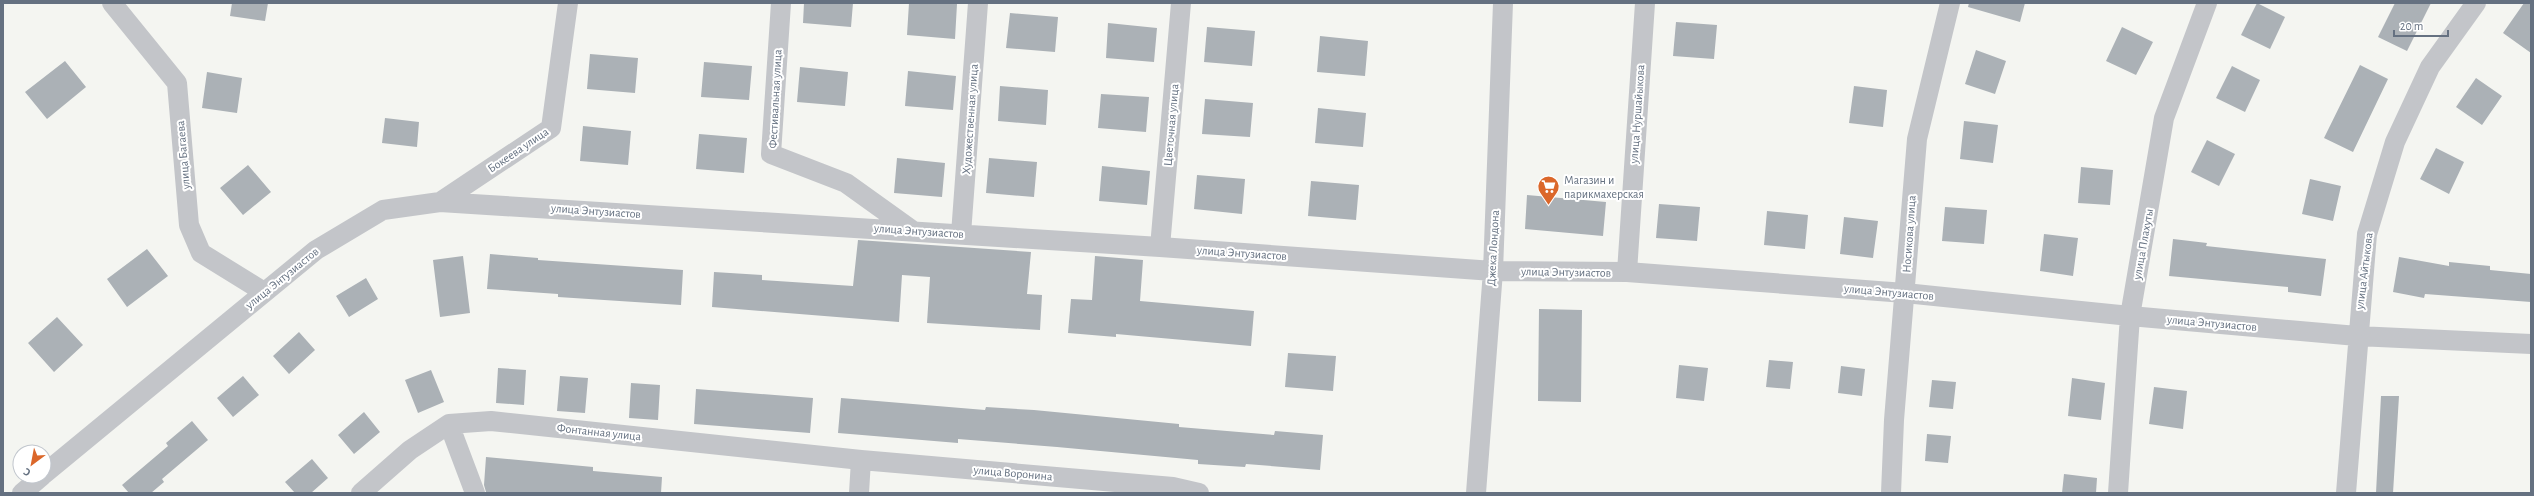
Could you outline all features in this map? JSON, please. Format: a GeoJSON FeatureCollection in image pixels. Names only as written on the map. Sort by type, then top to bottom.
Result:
{"type":"FeatureCollection","features":[{"type":"Feature","properties":{"kind":"street","name":"улица Багаева"},"geometry":{"type":"LineString","coordinates":[[112,3],[177,83],[189,225],[201,253],[264,292]]}},
{"type":"Feature","properties":{"kind":"street","name":"Бокеева улица"},"geometry":{"type":"LineString","coordinates":[[440,202],[551,128],[568,3]]}},
{"type":"Feature","properties":{"kind":"street","name":"Фестивальная улица"},"geometry":{"type":"LineString","coordinates":[[781,3],[771,154],[846,183],[913,231]]}},
{"type":"Feature","properties":{"kind":"street","name":"Художественная улица"},"geometry":{"type":"LineString","coordinates":[[961,234],[978,3]]}},
{"type":"Feature","properties":{"kind":"street","name":"Цветочная улица"},"geometry":{"type":"LineString","coordinates":[[1160,247],[1181,3]]}},
{"type":"Feature","properties":{"kind":"street","name":"Джека Лондона"},"geometry":{"type":"LineString","coordinates":[[1476,493],[1493,271],[1503,3]]}},
{"type":"Feature","properties":{"kind":"street","name":"улица Нуршайыкова"},"geometry":{"type":"LineString","coordinates":[[1627,272],[1645,3]]}},
{"type":"Feature","properties":{"kind":"street","name":"Носикова улица"},"geometry":{"type":"LineString","coordinates":[[1891,493],[1894,420],[1916,139],[1950,3]]}},
{"type":"Feature","properties":{"kind":"street","name":"улица Плахуты"},"geometry":{"type":"LineString","coordinates":[[2118,493],[2130,316],[2164,118],[2208,3]]}},
{"type":"Feature","properties":{"kind":"street","name":"улица Айтыкова"},"geometry":{"type":"LineString","coordinates":[[2346,493],[2357,336],[2367,234],[2395,142],[2430,67],[2476,3]]}},
{"type":"Feature","properties":{"kind":"street","name":"улица Энтузиастов"},"geometry":{"type":"LineString","coordinates":[[52,468],[316,250],[383,210],[440,202],[1160,247],[1493,271],[1627,272],[1905,293],[2130,316],[2357,336],[2531,344]]}},
{"type":"Feature","properties":{"kind":"street","name":"Фонтанная улица"},"geometry":{"type":"LineString","coordinates":[[361,493],[410,450],[449,424],[491,421],[860,460]]}},
{"type":"Feature","properties":{"kind":"street"},"geometry":{"type":"LineString","coordinates":[[449,424],[475,493]]}},
{"type":"Feature","properties":{"kind":"street"},"geometry":{"type":"LineString","coordinates":[[859,493],[860,460]]}},
{"type":"Feature","properties":{"kind":"street","name":"улица Воронина"},"geometry":{"type":"LineString","coordinates":[[860,460],[1173,487],[1199,493]]}},
{"type":"Feature","properties":{"kind":"street","name":"улица Энтузиастов"},"geometry":{"type":"LineString","coordinates":[[23,492],[32,484]]}},
{"type":"Feature","properties":{"kind":"building"},"geometry":{"type":"Polygon","coordinates":[[[232,3],[268,3],[265,21],[230,16],[232,3]]]}},
{"type":"Feature","properties":{"kind":"building"},"geometry":{"type":"Polygon","coordinates":[[[804,3],[853,3],[851,27],[803,23],[804,3]]]}},
{"type":"Feature","properties":{"kind":"building"},"geometry":{"type":"Polygon","coordinates":[[[909,3],[957,4],[955,39],[907,35],[909,3]]]}},
{"type":"Feature","properties":{"kind":"building"},"geometry":{"type":"Polygon","coordinates":[[[1969,3],[2025,3],[2020,22],[1968,7],[1969,3]]]}},
{"type":"Feature","properties":{"kind":"building"},"geometry":{"type":"Polygon","coordinates":[[[2257,3],[2285,17],[2270,49],[2241,35],[2257,3]]]}},
{"type":"Feature","properties":{"kind":"building"},"geometry":{"type":"Polygon","coordinates":[[[2395,3],[2431,3],[2407,51],[2378,37],[2395,3]]]}},
{"type":"Feature","properties":{"kind":"building"},"geometry":{"type":"Polygon","coordinates":[[[2524,3],[2531,3],[2531,53],[2503,33],[2524,3]]]}},
{"type":"Feature","properties":{"kind":"building"},"geometry":{"type":"Polygon","coordinates":[[[1010,13],[1058,17],[1055,52],[1006,48],[1010,13]]]}},
{"type":"Feature","properties":{"kind":"building"},"geometry":{"type":"Polygon","coordinates":[[[1676,22],[1717,25],[1714,59],[1673,56],[1676,22]]]}},
{"type":"Feature","properties":{"kind":"building"},"geometry":{"type":"Polygon","coordinates":[[[1108,23],[1157,28],[1154,62],[1106,58],[1108,23]]]}},
{"type":"Feature","properties":{"kind":"building"},"geometry":{"type":"Polygon","coordinates":[[[1207,27],[1255,31],[1252,66],[1204,62],[1207,27]]]}},
{"type":"Feature","properties":{"kind":"building"},"geometry":{"type":"Polygon","coordinates":[[[2122,27],[2153,42],[2136,75],[2106,61],[2122,27]]]}},
{"type":"Feature","properties":{"kind":"building"},"geometry":{"type":"Polygon","coordinates":[[[1320,36],[1368,41],[1365,76],[1317,72],[1320,36]]]}},
{"type":"Feature","properties":{"kind":"building"},"geometry":{"type":"Polygon","coordinates":[[[1976,50],[2006,61],[1995,94],[1965,84],[1976,50]]]}},
{"type":"Feature","properties":{"kind":"building"},"geometry":{"type":"Polygon","coordinates":[[[590,54],[638,58],[635,93],[587,89],[590,54]]]}},
{"type":"Feature","properties":{"kind":"building"},"geometry":{"type":"Polygon","coordinates":[[[65,61],[86,87],[47,119],[25,92],[65,61]]]}},
{"type":"Feature","properties":{"kind":"building"},"geometry":{"type":"Polygon","coordinates":[[[704,62],[752,66],[749,100],[701,97],[704,62]]]}},
{"type":"Feature","properties":{"kind":"building"},"geometry":{"type":"Polygon","coordinates":[[[2360,65],[2388,79],[2353,152],[2324,138],[2360,65]]]}},
{"type":"Feature","properties":{"kind":"building"},"geometry":{"type":"Polygon","coordinates":[[[2232,66],[2260,80],[2245,112],[2216,98],[2232,66]]]}},
{"type":"Feature","properties":{"kind":"building"},"geometry":{"type":"Polygon","coordinates":[[[800,67],[848,72],[845,106],[797,102],[800,67]]]}},
{"type":"Feature","properties":{"kind":"building"},"geometry":{"type":"Polygon","coordinates":[[[908,71],[956,76],[953,110],[905,106],[908,71]]]}},
{"type":"Feature","properties":{"kind":"building"},"geometry":{"type":"Polygon","coordinates":[[[207,72],[242,78],[237,113],[202,108],[207,72]]]}},
{"type":"Feature","properties":{"kind":"building"},"geometry":{"type":"Polygon","coordinates":[[[2476,78],[2502,96],[2482,125],[2456,107],[2476,78]]]}},
{"type":"Feature","properties":{"kind":"building"},"geometry":{"type":"Polygon","coordinates":[[[1000,86],[1048,90],[1046,125],[998,121],[1000,86]]]}},
{"type":"Feature","properties":{"kind":"building"},"geometry":{"type":"Polygon","coordinates":[[[1854,86],[1887,90],[1883,127],[1849,123],[1854,86]]]}},
{"type":"Feature","properties":{"kind":"building"},"geometry":{"type":"Polygon","coordinates":[[[1101,94],[1149,97],[1146,132],[1098,128],[1101,94]]]}},
{"type":"Feature","properties":{"kind":"building"},"geometry":{"type":"Polygon","coordinates":[[[1205,99],[1253,103],[1250,137],[1202,134],[1205,99]]]}},
{"type":"Feature","properties":{"kind":"building"},"geometry":{"type":"Polygon","coordinates":[[[1318,108],[1366,113],[1363,147],[1315,143],[1318,108]]]}},
{"type":"Feature","properties":{"kind":"building"},"geometry":{"type":"Polygon","coordinates":[[[385,118],[419,122],[417,147],[382,143],[385,118]]]}},
{"type":"Feature","properties":{"kind":"building"},"geometry":{"type":"Polygon","coordinates":[[[1964,121],[1998,125],[1993,163],[1960,159],[1964,121]]]}},
{"type":"Feature","properties":{"kind":"building"},"geometry":{"type":"Polygon","coordinates":[[[583,126],[631,131],[628,165],[580,161],[583,126]]]}},
{"type":"Feature","properties":{"kind":"building"},"geometry":{"type":"Polygon","coordinates":[[[699,134],[747,138],[744,173],[696,169],[699,134]]]}},
{"type":"Feature","properties":{"kind":"building"},"geometry":{"type":"Polygon","coordinates":[[[2207,140],[2235,154],[2219,186],[2191,172],[2207,140]]]}},
{"type":"Feature","properties":{"kind":"building"},"geometry":{"type":"Polygon","coordinates":[[[2436,148],[2464,162],[2449,194],[2420,179],[2436,148]]]}},
{"type":"Feature","properties":{"kind":"building"},"geometry":{"type":"Polygon","coordinates":[[[897,158],[945,163],[942,197],[894,193],[897,158]]]}},
{"type":"Feature","properties":{"kind":"building"},"geometry":{"type":"Polygon","coordinates":[[[989,158],[1037,162],[1034,197],[986,193],[989,158]]]}},
{"type":"Feature","properties":{"kind":"building"},"geometry":{"type":"Polygon","coordinates":[[[248,165],[271,192],[243,215],[220,188],[248,165]]]}},
{"type":"Feature","properties":{"kind":"building"},"geometry":{"type":"Polygon","coordinates":[[[1102,166],[1150,171],[1147,205],[1099,201],[1102,166]]]}},
{"type":"Feature","properties":{"kind":"building"},"geometry":{"type":"Polygon","coordinates":[[[2081,167],[2113,170],[2110,205],[2078,203],[2081,167]]]}},
{"type":"Feature","properties":{"kind":"building"},"geometry":{"type":"Polygon","coordinates":[[[1197,175],[1245,179],[1242,214],[1194,209],[1197,175]]]}},
{"type":"Feature","properties":{"kind":"building"},"geometry":{"type":"Polygon","coordinates":[[[2310,179],[2341,186],[2333,221],[2302,214],[2310,179]]]}},
{"type":"Feature","properties":{"kind":"building"},"geometry":{"type":"Polygon","coordinates":[[[1311,181],[1359,185],[1356,220],[1308,216],[1311,181]]]}},
{"type":"Feature","properties":{"kind":"building"},"geometry":{"type":"Polygon","coordinates":[[[1527,195],[1606,202],[1603,236],[1525,229],[1527,195]]]}},
{"type":"Feature","properties":{"kind":"building"},"geometry":{"type":"Polygon","coordinates":[[[1659,204],[1700,207],[1697,241],[1656,238],[1659,204]]]}},
{"type":"Feature","properties":{"kind":"building"},"geometry":{"type":"Polygon","coordinates":[[[1945,207],[1987,210],[1984,244],[1942,241],[1945,207]]]}},
{"type":"Feature","properties":{"kind":"building"},"geometry":{"type":"Polygon","coordinates":[[[1767,211],[1808,215],[1805,249],[1764,245],[1767,211]]]}},
{"type":"Feature","properties":{"kind":"building"},"geometry":{"type":"Polygon","coordinates":[[[1844,217],[1878,221],[1873,258],[1840,254],[1844,217]]]}},
{"type":"Feature","properties":{"kind":"building"},"geometry":{"type":"Polygon","coordinates":[[[2044,234],[2078,238],[2073,276],[2040,271],[2044,234]]]}},
{"type":"Feature","properties":{"kind":"building"},"geometry":{"type":"Polygon","coordinates":[[[2173,239],[2207,243],[2206,246],[2326,259],[2321,296],[2288,292],[2288,287],[2169,276],[2173,239]]]}},
{"type":"Feature","properties":{"kind":"building"},"geometry":{"type":"Polygon","coordinates":[[[858,240],[1031,252],[1027,294],[1042,295],[1040,330],[927,323],[930,277],[902,275],[899,322],[712,307],[714,272],[762,275],[762,280],[853,286],[858,240]]]}},
{"type":"Feature","properties":{"kind":"building"},"geometry":{"type":"Polygon","coordinates":[[[147,249],[168,276],[127,307],[107,279],[147,249]]]}},
{"type":"Feature","properties":{"kind":"building"},"geometry":{"type":"Polygon","coordinates":[[[490,254],[538,258],[538,260],[683,270],[681,305],[558,297],[558,294],[487,289],[490,254]]]}},
{"type":"Feature","properties":{"kind":"building"},"geometry":{"type":"Polygon","coordinates":[[[463,256],[470,313],[440,317],[433,260],[463,256]]]}},
{"type":"Feature","properties":{"kind":"building"},"geometry":{"type":"Polygon","coordinates":[[[1095,256],[1143,260],[1140,301],[1254,311],[1251,346],[1116,334],[1116,337],[1068,333],[1071,299],[1092,300],[1095,256]]]}},
{"type":"Feature","properties":{"kind":"building"},"geometry":{"type":"Polygon","coordinates":[[[2399,257],[2449,266],[2449,262],[2490,266],[2490,270],[2531,274],[2531,302],[2425,294],[2424,298],[2393,292],[2399,257]]]}},
{"type":"Feature","properties":{"kind":"building"},"geometry":{"type":"Polygon","coordinates":[[[366,278],[378,299],[349,317],[336,296],[366,278]]]}},
{"type":"Feature","properties":{"kind":"building"},"geometry":{"type":"Polygon","coordinates":[[[1539,309],[1582,310],[1581,402],[1538,401],[1539,309]]]}},
{"type":"Feature","properties":{"kind":"building"},"geometry":{"type":"Polygon","coordinates":[[[57,317],[83,345],[54,372],[28,343],[57,317]]]}},
{"type":"Feature","properties":{"kind":"building"},"geometry":{"type":"Polygon","coordinates":[[[299,332],[315,350],[289,374],[273,356],[299,332]]]}},
{"type":"Feature","properties":{"kind":"building"},"geometry":{"type":"Polygon","coordinates":[[[1288,353],[1336,356],[1333,391],[1285,387],[1288,353]]]}},
{"type":"Feature","properties":{"kind":"building"},"geometry":{"type":"Polygon","coordinates":[[[1769,360],[1793,362],[1790,389],[1766,387],[1769,360]]]}},
{"type":"Feature","properties":{"kind":"building"},"geometry":{"type":"Polygon","coordinates":[[[1679,365],[1708,368],[1704,401],[1676,398],[1679,365]]]}},
{"type":"Feature","properties":{"kind":"building"},"geometry":{"type":"Polygon","coordinates":[[[1841,366],[1865,369],[1862,396],[1838,393],[1841,366]]]}},
{"type":"Feature","properties":{"kind":"building"},"geometry":{"type":"Polygon","coordinates":[[[498,368],[526,370],[524,405],[496,403],[498,368]]]}},
{"type":"Feature","properties":{"kind":"building"},"geometry":{"type":"Polygon","coordinates":[[[431,370],[444,402],[418,413],[405,380],[431,370]]]}},
{"type":"Feature","properties":{"kind":"building"},"geometry":{"type":"Polygon","coordinates":[[[243,376],[259,395],[233,417],[217,398],[243,376]]]}},
{"type":"Feature","properties":{"kind":"building"},"geometry":{"type":"Polygon","coordinates":[[[560,376],[588,378],[585,413],[557,411],[560,376]]]}},
{"type":"Feature","properties":{"kind":"building"},"geometry":{"type":"Polygon","coordinates":[[[2072,378],[2105,383],[2101,420],[2068,416],[2072,378]]]}},
{"type":"Feature","properties":{"kind":"building"},"geometry":{"type":"Polygon","coordinates":[[[1932,380],[1956,382],[1953,409],[1929,407],[1932,380]]]}},
{"type":"Feature","properties":{"kind":"building"},"geometry":{"type":"Polygon","coordinates":[[[631,383],[660,385],[658,420],[629,418],[631,383]]]}},
{"type":"Feature","properties":{"kind":"building"},"geometry":{"type":"Polygon","coordinates":[[[2154,387],[2187,391],[2183,429],[2149,424],[2154,387]]]}},
{"type":"Feature","properties":{"kind":"building"},"geometry":{"type":"Polygon","coordinates":[[[696,389],[813,398],[810,433],[694,424],[696,389]]]}},
{"type":"Feature","properties":{"kind":"building"},"geometry":{"type":"Polygon","coordinates":[[[2381,396],[2399,396],[2393,493],[2376,493],[2381,396]]]}},
{"type":"Feature","properties":{"kind":"building"},"geometry":{"type":"Polygon","coordinates":[[[841,398],[985,410],[986,407],[1034,410],[1179,424],[1179,427],[1274,435],[1275,431],[1323,435],[1320,470],[1246,464],[1245,467],[1198,464],[1198,460],[1057,447],[958,439],[958,443],[838,433],[841,398]]]}},
{"type":"Feature","properties":{"kind":"building"},"geometry":{"type":"Polygon","coordinates":[[[364,412],[380,432],[354,454],[338,435],[364,412]]]}},
{"type":"Feature","properties":{"kind":"building"},"geometry":{"type":"Polygon","coordinates":[[[192,421],[208,440],[162,479],[164,482],[151,493],[129,493],[122,485],[168,446],[166,443],[192,421]]]}},
{"type":"Feature","properties":{"kind":"building"},"geometry":{"type":"Polygon","coordinates":[[[1927,434],[1951,436],[1948,463],[1925,461],[1927,434]]]}},
{"type":"Feature","properties":{"kind":"building"},"geometry":{"type":"Polygon","coordinates":[[[486,457],[593,467],[593,471],[662,477],[661,493],[486,492],[484,485],[486,457]]]}},
{"type":"Feature","properties":{"kind":"building"},"geometry":{"type":"Polygon","coordinates":[[[312,459],[328,478],[311,493],[295,493],[285,482],[312,459]]]}},
{"type":"Feature","properties":{"kind":"building"},"geometry":{"type":"Polygon","coordinates":[[[2064,474],[2097,478],[2096,493],[2062,493],[2064,474]]]}},
{"type":"Feature","properties":{"kind":"place","name":"Магазин и парикмахерская"},"geometry":{"type":"Point","coordinates":[1548,206]}}]}
